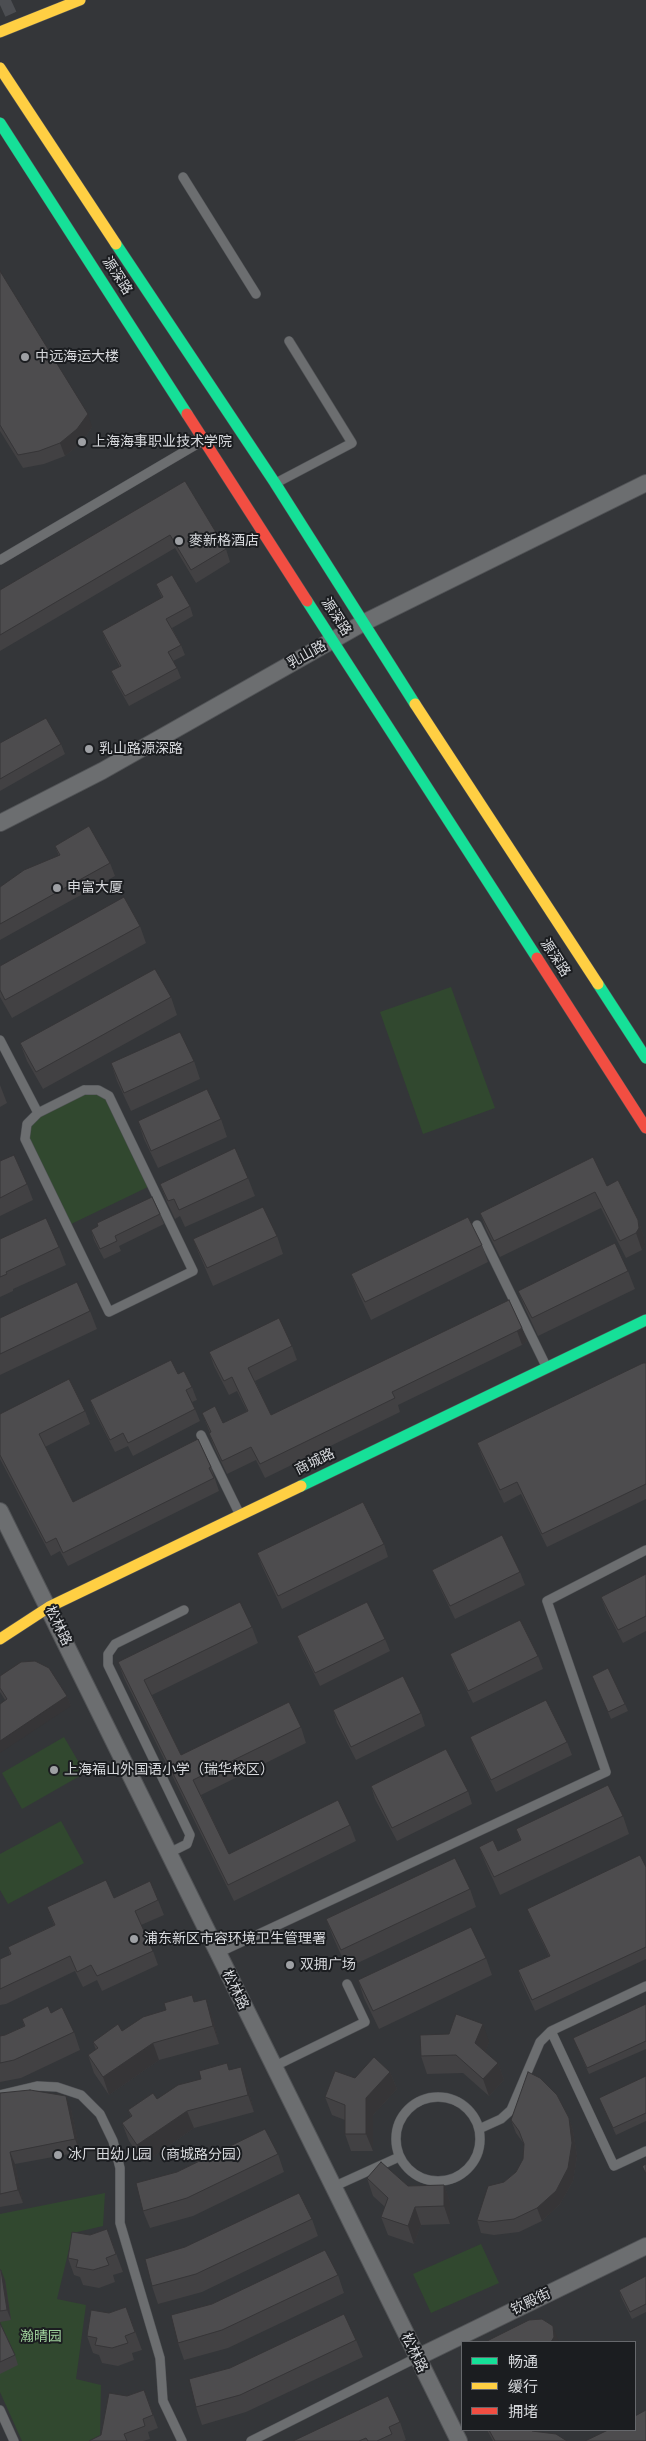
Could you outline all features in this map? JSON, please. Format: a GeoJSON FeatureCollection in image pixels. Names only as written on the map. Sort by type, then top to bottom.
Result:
{"type":"FeatureCollection","features":[{"type":"Feature","properties":{"kind":"main road"},"geometry":{"type":"LineString","coordinates":[[0,32],[80,0]]}},
{"type":"Feature","properties":{"kind":"main road","name":"源深路"},"geometry":{"type":"LineString","coordinates":[[0,68],[275,483],[363,623],[646,1058]]}},
{"type":"Feature","properties":{"kind":"main road","name":"源深路"},"geometry":{"type":"LineString","coordinates":[[0,123],[8,142],[334,640],[646,1128]]}},
{"type":"Feature","properties":{"kind":"main road","name":"商城路"},"geometry":{"type":"LineString","coordinates":[[0,1639],[49,1608],[646,1320]]}},
{"type":"Feature","properties":{"kind":"street","name":"乳山路"},"geometry":{"type":"LineString","coordinates":[[0,823],[102,771],[363,623],[646,483]]}},
{"type":"Feature","properties":{"kind":"street","name":"松林路"},"geometry":{"type":"LineString","coordinates":[[0,1511],[416,2358],[459,2441]]}},
{"type":"Feature","properties":{"kind":"street","name":"钦殿街"},"geometry":{"type":"LineString","coordinates":[[416,2358],[646,2246]]}},
{"type":"Feature","properties":{"kind":"lane"},"geometry":{"type":"LineString","coordinates":[[183,177],[256,294]]}},
{"type":"Feature","properties":{"kind":"lane"},"geometry":{"type":"LineString","coordinates":[[275,483],[352,443],[289,341]]}},
{"type":"Feature","properties":{"kind":"lane"},"geometry":{"type":"LineString","coordinates":[[0,560],[204,440]]}},
{"type":"Feature","properties":{"kind":"lane"},"geometry":{"type":"LineString","coordinates":[[0,1040],[38,1113]]}},
{"type":"Feature","properties":{"kind":"lane"},"geometry":{"type":"LineString","coordinates":[[84,1090],[98,1090],[108,1096],[193,1271],[109,1312],[25,1139],[27,1124],[38,1113],[84,1090]]}},
{"type":"Feature","properties":{"kind":"lane"},"geometry":{"type":"LineString","coordinates":[[477,1225],[546,1367]]}},
{"type":"Feature","properties":{"kind":"lane"},"geometry":{"type":"LineString","coordinates":[[201,1435],[240,1515]]}},
{"type":"Feature","properties":{"kind":"lane"},"geometry":{"type":"LineString","coordinates":[[218,1954],[606,1772],[547,1601],[646,1550]]}},
{"type":"Feature","properties":{"kind":"lane"},"geometry":{"type":"LineString","coordinates":[[169,1853],[187,1844],[190,1835],[108,1665],[108,1654],[115,1644],[184,1610]]}},
{"type":"Feature","properties":{"kind":"lane"},"geometry":{"type":"LineString","coordinates":[[273,2067],[365,2022],[347,1984]]}},
{"type":"Feature","properties":{"kind":"lane"},"geometry":{"type":"LineString","coordinates":[[478,2129],[501,2119],[511,2110],[540,2042],[551,2031],[646,1986]]}},
{"type":"Feature","properties":{"kind":"lane"},"geometry":{"type":"LineString","coordinates":[[551,2031],[614,2166],[646,2151]]}},
{"type":"Feature","properties":{"kind":"lane"},"geometry":{"type":"LineString","coordinates":[[0,2095],[37,2086],[57,2087],[81,2095],[100,2114],[113,2141],[120,2168],[120,2223],[160,2358],[163,2401],[182,2441]]}},
{"type":"Feature","properties":{"kind":"lane"},"geometry":{"type":"LineString","coordinates":[[434,2096],[448,2098],[460,2103],[470,2112],[478,2129],[479,2150],[473,2162],[464,2172],[452,2178],[438,2181],[424,2179],[411,2172],[400,2157],[396,2147],[396,2133],[400,2119],[409,2108],[421,2100],[434,2096]]}},
{"type":"Feature","properties":{"kind":"lane"},"geometry":{"type":"LineString","coordinates":[[333,2187],[400,2157]]}},
{"type":"Feature","properties":{"kind":"lane"},"geometry":{"type":"LineString","coordinates":[[251,2441],[416,2358]]}},
{"type":"Feature","properties":{"kind":"lane"},"geometry":{"type":"LineString","coordinates":[[0,2410],[14,2441]]}},
{"type":"Feature","properties":{"kind":"green space"},"geometry":{"type":"Polygon","coordinates":[[[451,987],[495,1108],[423,1134],[380,1012],[451,987]]]}},
{"type":"Feature","properties":{"kind":"green space"},"geometry":{"type":"Polygon","coordinates":[[[84,1090],[109,1096],[152,1185],[67,1226],[25,1139],[27,1124],[84,1090]]]}},
{"type":"Feature","properties":{"kind":"green space"},"geometry":{"type":"Polygon","coordinates":[[[64,1737],[85,1773],[22,1809],[2,1773],[64,1737]]]}},
{"type":"Feature","properties":{"kind":"green space"},"geometry":{"type":"Polygon","coordinates":[[[61,1821],[84,1863],[8,1904],[0,1890],[0,1854],[61,1821]]]}},
{"type":"Feature","properties":{"kind":"green space","name":"瀚晴园"},"geometry":{"type":"Polygon","coordinates":[[[105,2193],[103,2226],[73,2233],[57,2299],[86,2305],[76,2379],[101,2385],[100,2439],[96,2441],[22,2441],[0,2392],[0,2214],[105,2193]]]}},
{"type":"Feature","properties":{"kind":"green space"},"geometry":{"type":"Polygon","coordinates":[[[481,2244],[499,2283],[431,2313],[413,2274],[481,2244]]]}},
{"type":"Feature","properties":{"kind":"building","name":"中远海运大楼"},"geometry":{"type":"Polygon","coordinates":[[[0,271],[88,414],[77,429],[60,443],[39,451],[18,455],[0,425],[0,271]]]}},
{"type":"Feature","properties":{"kind":"building"},"geometry":{"type":"Polygon","coordinates":[[[185,481],[226,549],[191,570],[170,535],[0,635],[0,590],[185,481]]]}},
{"type":"Feature","properties":{"kind":"building"},"geometry":{"type":"Polygon","coordinates":[[[172,575],[190,606],[166,619],[181,645],[168,652],[177,668],[125,696],[111,671],[121,666],[102,631],[163,597],[156,584],[172,575]]]}},
{"type":"Feature","properties":{"kind":"building"},"geometry":{"type":"Polygon","coordinates":[[[46,718],[61,744],[0,779],[0,743],[46,718]]]}},
{"type":"Feature","properties":{"kind":"building","name":"申富大厦"},"geometry":{"type":"Polygon","coordinates":[[[89,826],[110,863],[0,924],[0,887],[24,870],[60,855],[55,846],[89,826]]]}},
{"type":"Feature","properties":{"kind":"building"},"geometry":{"type":"Polygon","coordinates":[[[124,897],[140,926],[5,1000],[0,990],[0,966],[124,897]]]}},
{"type":"Feature","properties":{"kind":"building"},"geometry":{"type":"Polygon","coordinates":[[[155,969],[171,997],[36,1072],[20,1043],[155,969]]]}},
{"type":"Feature","properties":{"kind":"building"},"geometry":{"type":"Polygon","coordinates":[[[180,1032],[194,1061],[124,1093],[111,1063],[180,1032]]]}},
{"type":"Feature","properties":{"kind":"building"},"geometry":{"type":"Polygon","coordinates":[[[207,1089],[221,1119],[151,1151],[138,1121],[207,1089]]]}},
{"type":"Feature","properties":{"kind":"building"},"geometry":{"type":"Polygon","coordinates":[[[235,1148],[248,1178],[179,1210],[174,1199],[168,1201],[160,1184],[235,1148]]]}},
{"type":"Feature","properties":{"kind":"building"},"geometry":{"type":"Polygon","coordinates":[[[14,1155],[27,1184],[0,1198],[0,1161],[14,1155]]]}},
{"type":"Feature","properties":{"kind":"building"},"geometry":{"type":"Polygon","coordinates":[[[593,1157],[607,1186],[618,1180],[638,1220],[639,1228],[636,1233],[620,1241],[595,1192],[494,1241],[480,1213],[593,1157]]]}},
{"type":"Feature","properties":{"kind":"building"},"geometry":{"type":"Polygon","coordinates":[[[152,1197],[160,1214],[115,1236],[117,1241],[100,1249],[91,1230],[98,1226],[97,1223],[152,1197]]]}},
{"type":"Feature","properties":{"kind":"building"},"geometry":{"type":"Polygon","coordinates":[[[263,1207],[277,1236],[207,1268],[193,1239],[263,1207]]]}},
{"type":"Feature","properties":{"kind":"building"},"geometry":{"type":"Polygon","coordinates":[[[468,1217],[482,1245],[365,1302],[351,1274],[468,1217]]]}},
{"type":"Feature","properties":{"kind":"building"},"geometry":{"type":"Polygon","coordinates":[[[46,1218],[59,1247],[6,1272],[7,1274],[0,1277],[0,1239],[46,1218]]]}},
{"type":"Feature","properties":{"kind":"building"},"geometry":{"type":"Polygon","coordinates":[[[615,1243],[628,1271],[532,1318],[518,1291],[615,1243]]]}},
{"type":"Feature","properties":{"kind":"building"},"geometry":{"type":"Polygon","coordinates":[[[77,1282],[90,1311],[0,1354],[0,1318],[77,1282]]]}},
{"type":"Feature","properties":{"kind":"building"},"geometry":{"type":"Polygon","coordinates":[[[509,1300],[522,1328],[517,1331],[392,1392],[395,1398],[260,1464],[251,1447],[222,1461],[202,1413],[215,1406],[223,1423],[248,1411],[232,1377],[224,1381],[209,1352],[279,1318],[292,1346],[248,1368],[271,1415],[509,1300]]]}},
{"type":"Feature","properties":{"kind":"building"},"geometry":{"type":"Polygon","coordinates":[[[171,1360],[178,1374],[184,1371],[192,1387],[186,1390],[195,1409],[128,1443],[123,1433],[110,1440],[90,1400],[171,1360]]]}},
{"type":"Feature","properties":{"kind":"building"},"geometry":{"type":"Polygon","coordinates":[[[646,1363],[646,1484],[542,1534],[517,1482],[500,1490],[477,1443],[646,1363]]]}},
{"type":"Feature","properties":{"kind":"building"},"geometry":{"type":"Polygon","coordinates":[[[69,1379],[85,1411],[39,1434],[73,1502],[198,1439],[214,1478],[63,1553],[56,1538],[46,1543],[0,1455],[0,1414],[69,1379]]]}},
{"type":"Feature","properties":{"kind":"building"},"geometry":{"type":"Polygon","coordinates":[[[363,1502],[384,1544],[278,1596],[257,1553],[363,1502]]]}},
{"type":"Feature","properties":{"kind":"building"},"geometry":{"type":"Polygon","coordinates":[[[502,1535],[520,1572],[450,1606],[432,1570],[502,1535]]]}},
{"type":"Feature","properties":{"kind":"building"},"geometry":{"type":"Polygon","coordinates":[[[646,1574],[646,1616],[618,1630],[601,1597],[646,1574]]]}},
{"type":"Feature","properties":{"kind":"building"},"geometry":{"type":"Polygon","coordinates":[[[240,1602],[252,1627],[144,1680],[181,1755],[289,1702],[301,1727],[193,1780],[229,1854],[338,1800],[350,1825],[228,1885],[118,1662],[240,1602]]]}},
{"type":"Feature","properties":{"kind":"building"},"geometry":{"type":"Polygon","coordinates":[[[367,1602],[385,1639],[315,1673],[297,1636],[367,1602]]]}},
{"type":"Feature","properties":{"kind":"building"},"geometry":{"type":"Polygon","coordinates":[[[520,1620],[538,1656],[468,1691],[450,1654],[520,1620]]]}},
{"type":"Feature","properties":{"kind":"building"},"geometry":{"type":"Polygon","coordinates":[[[35,1661],[49,1668],[67,1696],[0,1741],[0,1704],[7,1699],[0,1688],[0,1676],[21,1662],[35,1661]]]}},
{"type":"Feature","properties":{"kind":"building"},"geometry":{"type":"Polygon","coordinates":[[[608,1668],[625,1704],[608,1712],[592,1676],[608,1668]]]}},
{"type":"Feature","properties":{"kind":"building"},"geometry":{"type":"Polygon","coordinates":[[[403,1676],[421,1713],[351,1747],[333,1710],[403,1676]]]}},
{"type":"Feature","properties":{"kind":"building"},"geometry":{"type":"Polygon","coordinates":[[[546,1700],[567,1742],[491,1780],[470,1737],[546,1700]]]}},
{"type":"Feature","properties":{"kind":"building"},"geometry":{"type":"Polygon","coordinates":[[[446,1749],[468,1791],[392,1828],[371,1786],[446,1749]]]}},
{"type":"Feature","properties":{"kind":"building"},"geometry":{"type":"Polygon","coordinates":[[[608,1785],[623,1816],[494,1877],[479,1847],[493,1840],[498,1851],[521,1840],[516,1829],[608,1785]]]}},
{"type":"Feature","properties":{"kind":"building"},"geometry":{"type":"Polygon","coordinates":[[[640,1855],[646,1867],[646,1947],[532,2000],[518,1970],[550,1956],[527,1909],[640,1855]]]}},
{"type":"Feature","properties":{"kind":"building"},"geometry":{"type":"Polygon","coordinates":[[[455,1858],[470,1889],[341,1950],[326,1919],[455,1858]]]}},
{"type":"Feature","properties":{"kind":"building"},"geometry":{"type":"Polygon","coordinates":[[[106,1880],[114,1898],[150,1881],[158,1900],[135,1911],[153,1951],[97,1976],[91,1965],[77,1972],[70,1956],[0,1989],[0,1959],[11,1954],[8,1947],[55,1925],[47,1907],[106,1880]]]}},
{"type":"Feature","properties":{"kind":"building"},"geometry":{"type":"Polygon","coordinates":[[[471,1927],[486,1958],[373,2011],[358,1980],[471,1927]]]}},
{"type":"Feature","properties":{"kind":"building"},"geometry":{"type":"Polygon","coordinates":[[[192,1995],[194,2002],[206,1999],[213,2026],[153,2043],[103,2077],[88,2055],[98,2048],[93,2042],[118,2024],[122,2031],[143,2017],[166,2010],[164,2003],[192,1995]]]}},
{"type":"Feature","properties":{"kind":"building"},"geometry":{"type":"Polygon","coordinates":[[[646,2004],[646,2041],[587,2068],[573,2038],[646,2004]]]}},
{"type":"Feature","properties":{"kind":"building"},"geometry":{"type":"Polygon","coordinates":[[[48,2006],[51,2013],[62,2007],[74,2032],[14,2060],[0,2063],[0,2036],[25,2026],[22,2019],[48,2006]]]}},
{"type":"Feature","properties":{"kind":"building"},"geometry":{"type":"Polygon","coordinates":[[[456,2014],[483,2024],[475,2043],[498,2063],[483,2079],[456,2055],[421,2056],[420,2035],[449,2034],[456,2014]]]}},
{"type":"Feature","properties":{"kind":"building"},"geometry":{"type":"Polygon","coordinates":[[[374,2057],[390,2072],[366,2098],[366,2134],[345,2134],[345,2105],[325,2097],[335,2071],[355,2078],[374,2057]]]}},
{"type":"Feature","properties":{"kind":"building"},"geometry":{"type":"Polygon","coordinates":[[[227,2063],[229,2070],[241,2067],[248,2095],[187,2111],[137,2145],[122,2123],[132,2116],[128,2110],[153,2093],[157,2099],[178,2085],[201,2079],[199,2071],[227,2063]]]}},
{"type":"Feature","properties":{"kind":"building"},"geometry":{"type":"Polygon","coordinates":[[[528,2072],[540,2078],[557,2095],[569,2118],[572,2143],[568,2168],[556,2191],[537,2208],[514,2219],[489,2222],[477,2220],[488,2186],[504,2182],[516,2172],[523,2159],[524,2144],[519,2131],[511,2120],[528,2072]]]}},
{"type":"Feature","properties":{"kind":"building"},"geometry":{"type":"Polygon","coordinates":[[[646,2076],[646,2113],[613,2128],[599,2098],[646,2076]]]}},
{"type":"Feature","properties":{"kind":"building"},"geometry":{"type":"Polygon","coordinates":[[[30,2090],[66,2096],[75,2139],[10,2152],[18,2190],[0,2194],[0,2093],[30,2090]]]}},
{"type":"Feature","properties":{"kind":"building"},"geometry":{"type":"Polygon","coordinates":[[[265,2129],[278,2154],[187,2198],[143,2211],[136,2183],[177,2172],[265,2129]]]}},
{"type":"Feature","properties":{"kind":"building"},"geometry":{"type":"Polygon","coordinates":[[[381,2162],[408,2186],[444,2185],[444,2206],[415,2207],[408,2226],[381,2217],[388,2198],[367,2178],[381,2162]]]}},
{"type":"Feature","properties":{"kind":"building"},"geometry":{"type":"Polygon","coordinates":[[[646,2164],[646,2174],[642,2166],[646,2164]]]}},
{"type":"Feature","properties":{"kind":"building"},"geometry":{"type":"Polygon","coordinates":[[[299,2193],[312,2219],[196,2274],[152,2286],[145,2259],[185,2247],[299,2193]]]}},
{"type":"Feature","properties":{"kind":"building"},"geometry":{"type":"Polygon","coordinates":[[[107,2229],[116,2254],[106,2258],[109,2265],[93,2270],[76,2267],[78,2260],[68,2258],[72,2232],[90,2235],[107,2229]]]}},
{"type":"Feature","properties":{"kind":"building"},"geometry":{"type":"Polygon","coordinates":[[[325,2250],[338,2275],[222,2330],[178,2343],[171,2315],[212,2304],[325,2250]]]}},
{"type":"Feature","properties":{"kind":"building"},"geometry":{"type":"Polygon","coordinates":[[[0,2270],[7,2310],[0,2311],[0,2270]]]}},
{"type":"Feature","properties":{"kind":"building"},"geometry":{"type":"Polygon","coordinates":[[[646,2276],[646,2304],[630,2312],[619,2290],[646,2276]]]}},
{"type":"Feature","properties":{"kind":"building"},"geometry":{"type":"Polygon","coordinates":[[[126,2307],[135,2332],[125,2336],[128,2343],[112,2348],[95,2345],[97,2338],[87,2336],[91,2310],[109,2313],[126,2307]]]}},
{"type":"Feature","properties":{"kind":"building"},"geometry":{"type":"Polygon","coordinates":[[[344,2314],[356,2340],[240,2395],[196,2407],[189,2379],[230,2368],[344,2314]]]}},
{"type":"Feature","properties":{"kind":"building"},"geometry":{"type":"Polygon","coordinates":[[[542,2319],[553,2326],[554,2337],[552,2341],[487,2341],[529,2320],[542,2319]]]}},
{"type":"Feature","properties":{"kind":"building"},"geometry":{"type":"Polygon","coordinates":[[[0,2323],[15,2355],[0,2362],[0,2323]]]}},
{"type":"Feature","properties":{"kind":"building"},"geometry":{"type":"Polygon","coordinates":[[[144,2390],[153,2415],[143,2419],[145,2426],[124,2434],[127,2441],[89,2441],[101,2435],[109,2393],[127,2396],[144,2390]]]}},
{"type":"Feature","properties":{"kind":"building"},"geometry":{"type":"Polygon","coordinates":[[[388,2396],[400,2422],[389,2427],[392,2434],[377,2441],[368,2441],[366,2438],[359,2441],[293,2441],[388,2396]]]}},
{"type":"Feature","properties":{"kind":"building"},"geometry":{"type":"Polygon","coordinates":[[[646,2410],[646,2441],[585,2441],[606,2431],[636,2431],[636,2415],[646,2410]]]}},
{"type":"Feature","properties":{"kind":"building"},"geometry":{"type":"Polygon","coordinates":[[[490,2431],[532,2431],[556,2434],[567,2441],[495,2441],[490,2431]]]}},
{"type":"Feature","properties":{"kind":"tunnel"},"geometry":{"type":"LineString","coordinates":[[0,5],[11,0]]}},
{"type":"Feature","properties":{"kind":"traffic: fast"},"geometry":{"type":"LineString","coordinates":[[0,123],[187,414]]}},
{"type":"Feature","properties":{"kind":"traffic: fast"},"geometry":{"type":"LineString","coordinates":[[116,244],[275,483],[415,704]]}},
{"type":"Feature","properties":{"kind":"traffic: fast"},"geometry":{"type":"LineString","coordinates":[[307,601],[537,958]]}},
{"type":"Feature","properties":{"kind":"traffic: fast"},"geometry":{"type":"LineString","coordinates":[[598,984],[646,1058]]}},
{"type":"Feature","properties":{"kind":"traffic: fast"},"geometry":{"type":"LineString","coordinates":[[301,1486],[646,1320]]}},
{"type":"Feature","properties":{"kind":"traffic: slow"},"geometry":{"type":"LineString","coordinates":[[0,32],[80,0]]}},
{"type":"Feature","properties":{"kind":"traffic: slow"},"geometry":{"type":"LineString","coordinates":[[0,68],[116,244]]}},
{"type":"Feature","properties":{"kind":"traffic: slow"},"geometry":{"type":"LineString","coordinates":[[415,704],[598,984]]}},
{"type":"Feature","properties":{"kind":"traffic: slow"},"geometry":{"type":"LineString","coordinates":[[0,1639],[49,1607],[301,1486]]}},
{"type":"Feature","properties":{"kind":"traffic: jam"},"geometry":{"type":"LineString","coordinates":[[187,414],[307,601]]}},
{"type":"Feature","properties":{"kind":"traffic: jam"},"geometry":{"type":"LineString","coordinates":[[537,958],[646,1128]]}},
{"type":"Feature","properties":{"kind":"place","name":"中远海运大楼"},"geometry":{"type":"Point","coordinates":[25,357]}},
{"type":"Feature","properties":{"kind":"place","name":"上海海事职业技术学院"},"geometry":{"type":"Point","coordinates":[82,442]}},
{"type":"Feature","properties":{"kind":"place","name":"麥新格酒店"},"geometry":{"type":"Point","coordinates":[179,541]}},
{"type":"Feature","properties":{"kind":"place","name":"乳山路源深路"},"geometry":{"type":"Point","coordinates":[89,749]}},
{"type":"Feature","properties":{"kind":"place","name":"申富大厦"},"geometry":{"type":"Point","coordinates":[57,888]}},
{"type":"Feature","properties":{"kind":"place","name":"上海福山外国语小学（瑞华校区）"},"geometry":{"type":"Point","coordinates":[54,1770]}},
{"type":"Feature","properties":{"kind":"place","name":"浦东新区市容环境卫生管理署"},"geometry":{"type":"Point","coordinates":[134,1939]}},
{"type":"Feature","properties":{"kind":"place","name":"双拥广场"},"geometry":{"type":"Point","coordinates":[290,1965]}},
{"type":"Feature","properties":{"kind":"place","name":"冰厂田幼儿园（商城路分园）"},"geometry":{"type":"Point","coordinates":[58,2155]}}]}
